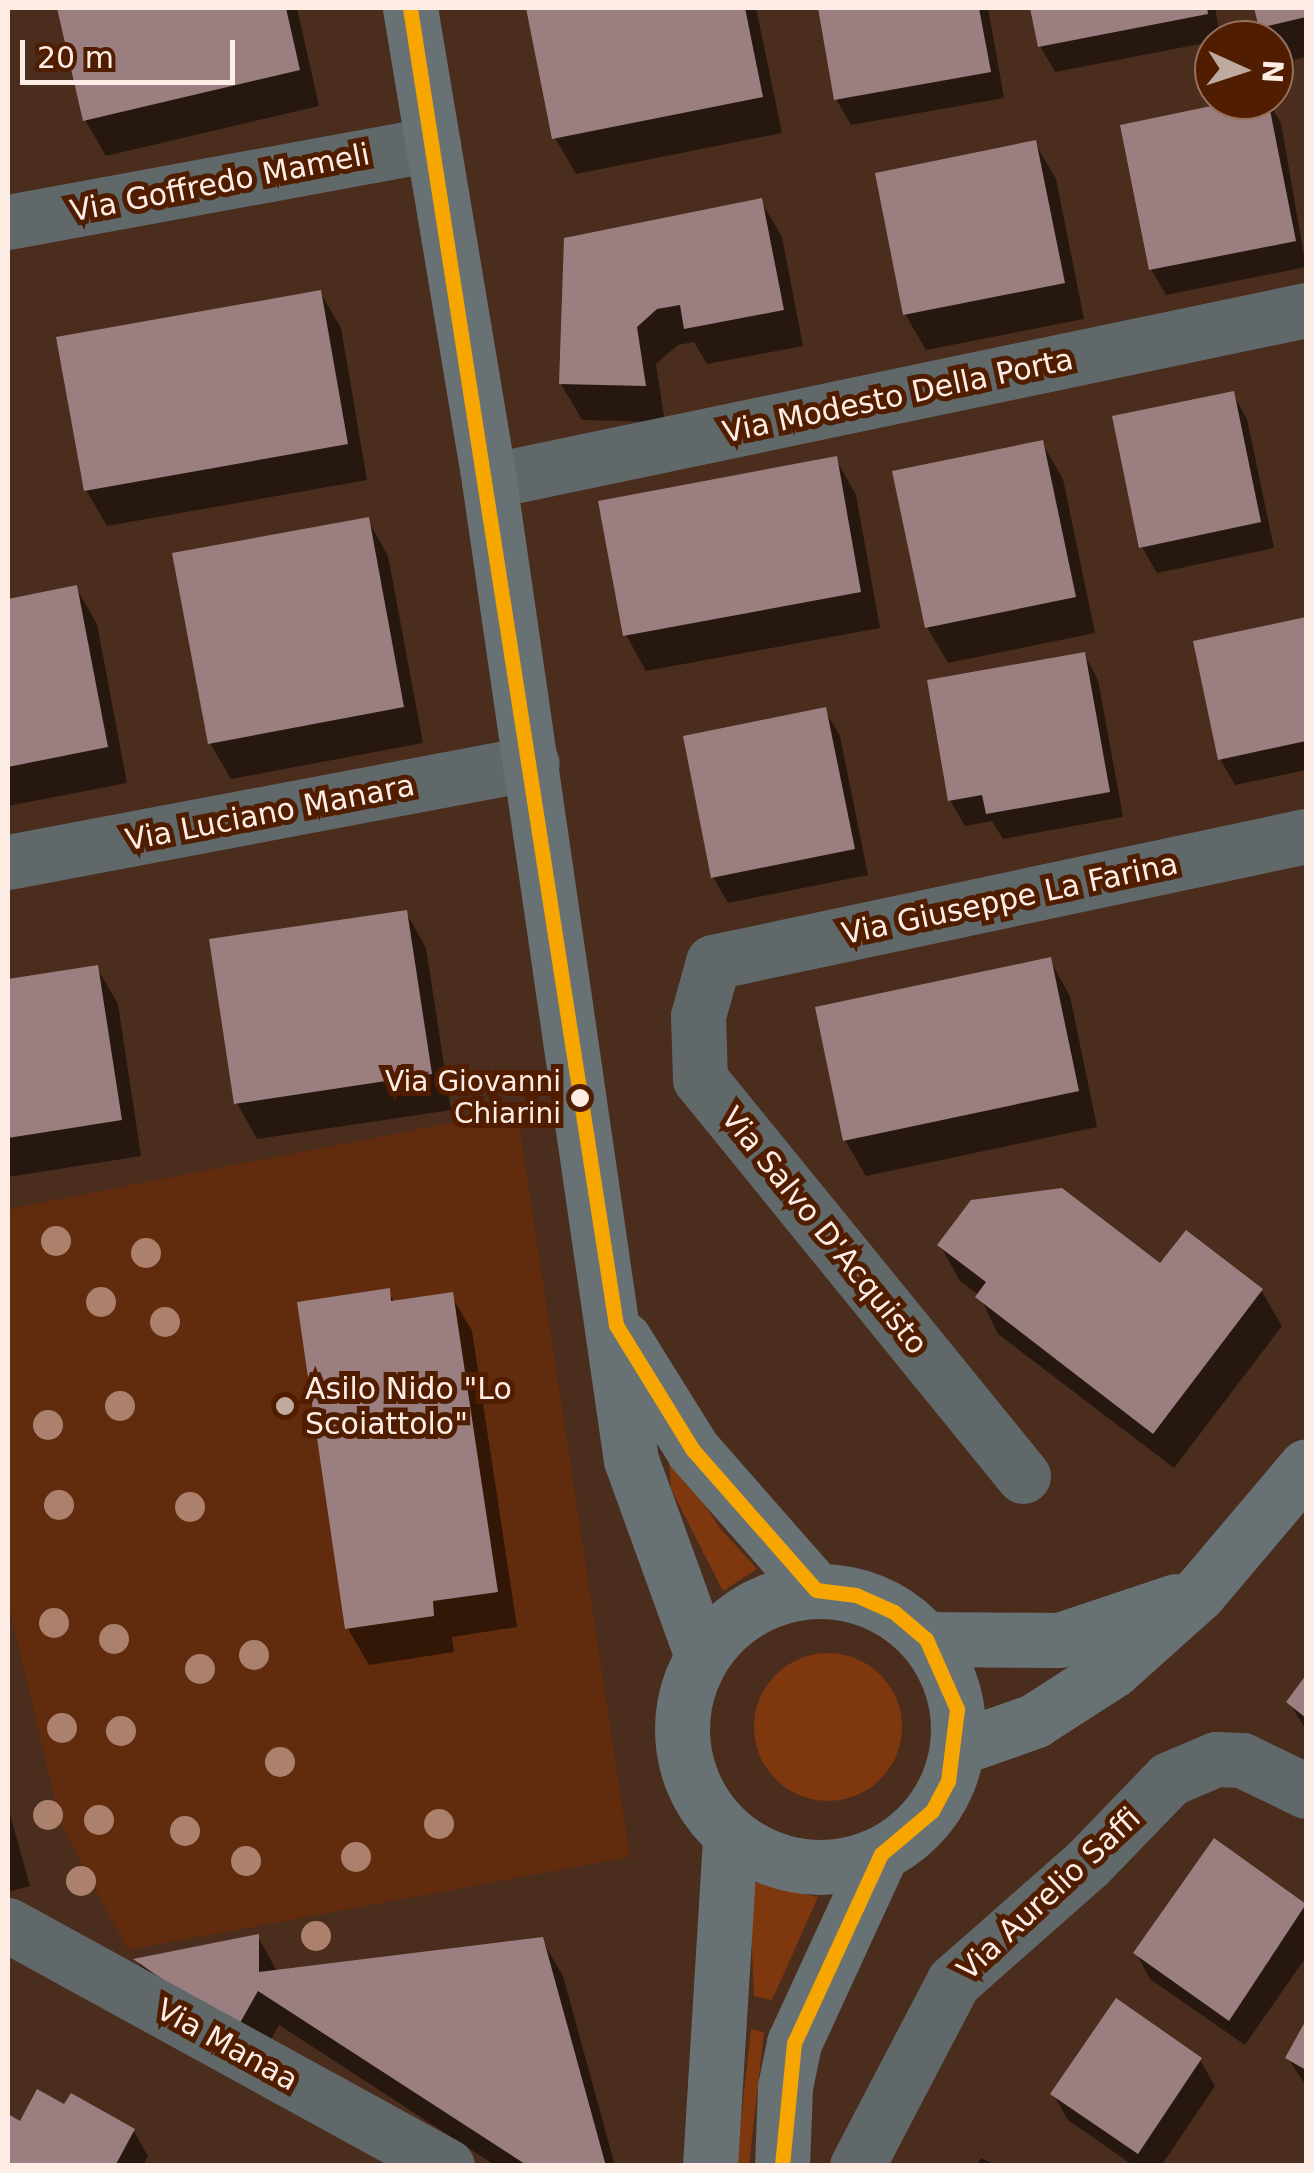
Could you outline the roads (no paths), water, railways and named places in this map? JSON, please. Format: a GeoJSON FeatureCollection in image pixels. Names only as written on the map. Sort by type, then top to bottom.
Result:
{"type":"FeatureCollection","features":[{"type":"Feature","properties":{"kind":"main road"},"geometry":{"type":"LineString","coordinates":[[410,8],[489,481],[616,1326],[632,1460],[702,1656]]}},
{"type":"Feature","properties":{"kind":"main road"},"geometry":{"type":"LineString","coordinates":[[616,1326],[693,1450],[816,1590]]}},
{"type":"Feature","properties":{"kind":"main road"},"geometry":{"type":"LineString","coordinates":[[957,1748],[1050,1711],[1113,1670],[1198,1594],[1306,1466]]}},
{"type":"Feature","properties":{"kind":"main road"},"geometry":{"type":"LineString","coordinates":[[782,2166],[785,2086],[794,2043],[881,1854],[932,1810],[957,1748],[956,1709],[926,1639],[894,1612],[856,1595],[816,1590],[771,1599],[732,1622],[702,1656],[689,1682],[682,1737],[696,1791],[730,1835],[787,1864],[819,1868],[881,1854]]}},
{"type":"Feature","properties":{"kind":"main road"},"geometry":{"type":"LineString","coordinates":[[926,1639],[1059,1640],[1198,1594]]}},
{"type":"Feature","properties":{"kind":"main road"},"geometry":{"type":"LineString","coordinates":[[710,2166],[730,1835]]}},
{"type":"Feature","properties":{"kind":"street","name":"Via Goffredo Mameli"},"geometry":{"type":"LineString","coordinates":[[8,222],[433,144]]}},
{"type":"Feature","properties":{"kind":"street","name":"Via Modesto Della Porta"},"geometry":{"type":"LineString","coordinates":[[489,481],[1306,310]]}},
{"type":"Feature","properties":{"kind":"street","name":"Via Luciano Manara"},"geometry":{"type":"LineString","coordinates":[[8,862],[532,763]]}},
{"type":"Feature","properties":{"kind":"street","name":"Via Giuseppe La Farina"},"geometry":{"type":"LineString","coordinates":[[712,962],[1306,836]]}},
{"type":"Feature","properties":{"kind":"street","name":"Via Salvo D'Acquisto"},"geometry":{"type":"LineString","coordinates":[[712,962],[698,1016],[700,1079],[1022,1476]]}},
{"type":"Feature","properties":{"kind":"street","name":"Via Aurelio Saffi"},"geometry":{"type":"LineString","coordinates":[[857,2166],[953,1982],[1087,1864],[1169,1779],[1216,1759],[1270,1769],[1306,1791]]}},
{"type":"Feature","properties":{"kind":"street","name":"Via Manaa"},"geometry":{"type":"LineString","coordinates":[[8,1925],[447,2166]]}},
{"type":"Feature","properties":{"kind":"place","name":"Via Giovanni Chiarini"},"geometry":{"type":"Point","coordinates":[580,1098]}},
{"type":"Feature","properties":{"kind":"place","name":"Asilo Nido \"Lo Scoiattolo\""},"geometry":{"type":"Point","coordinates":[285,1406]}}]}
